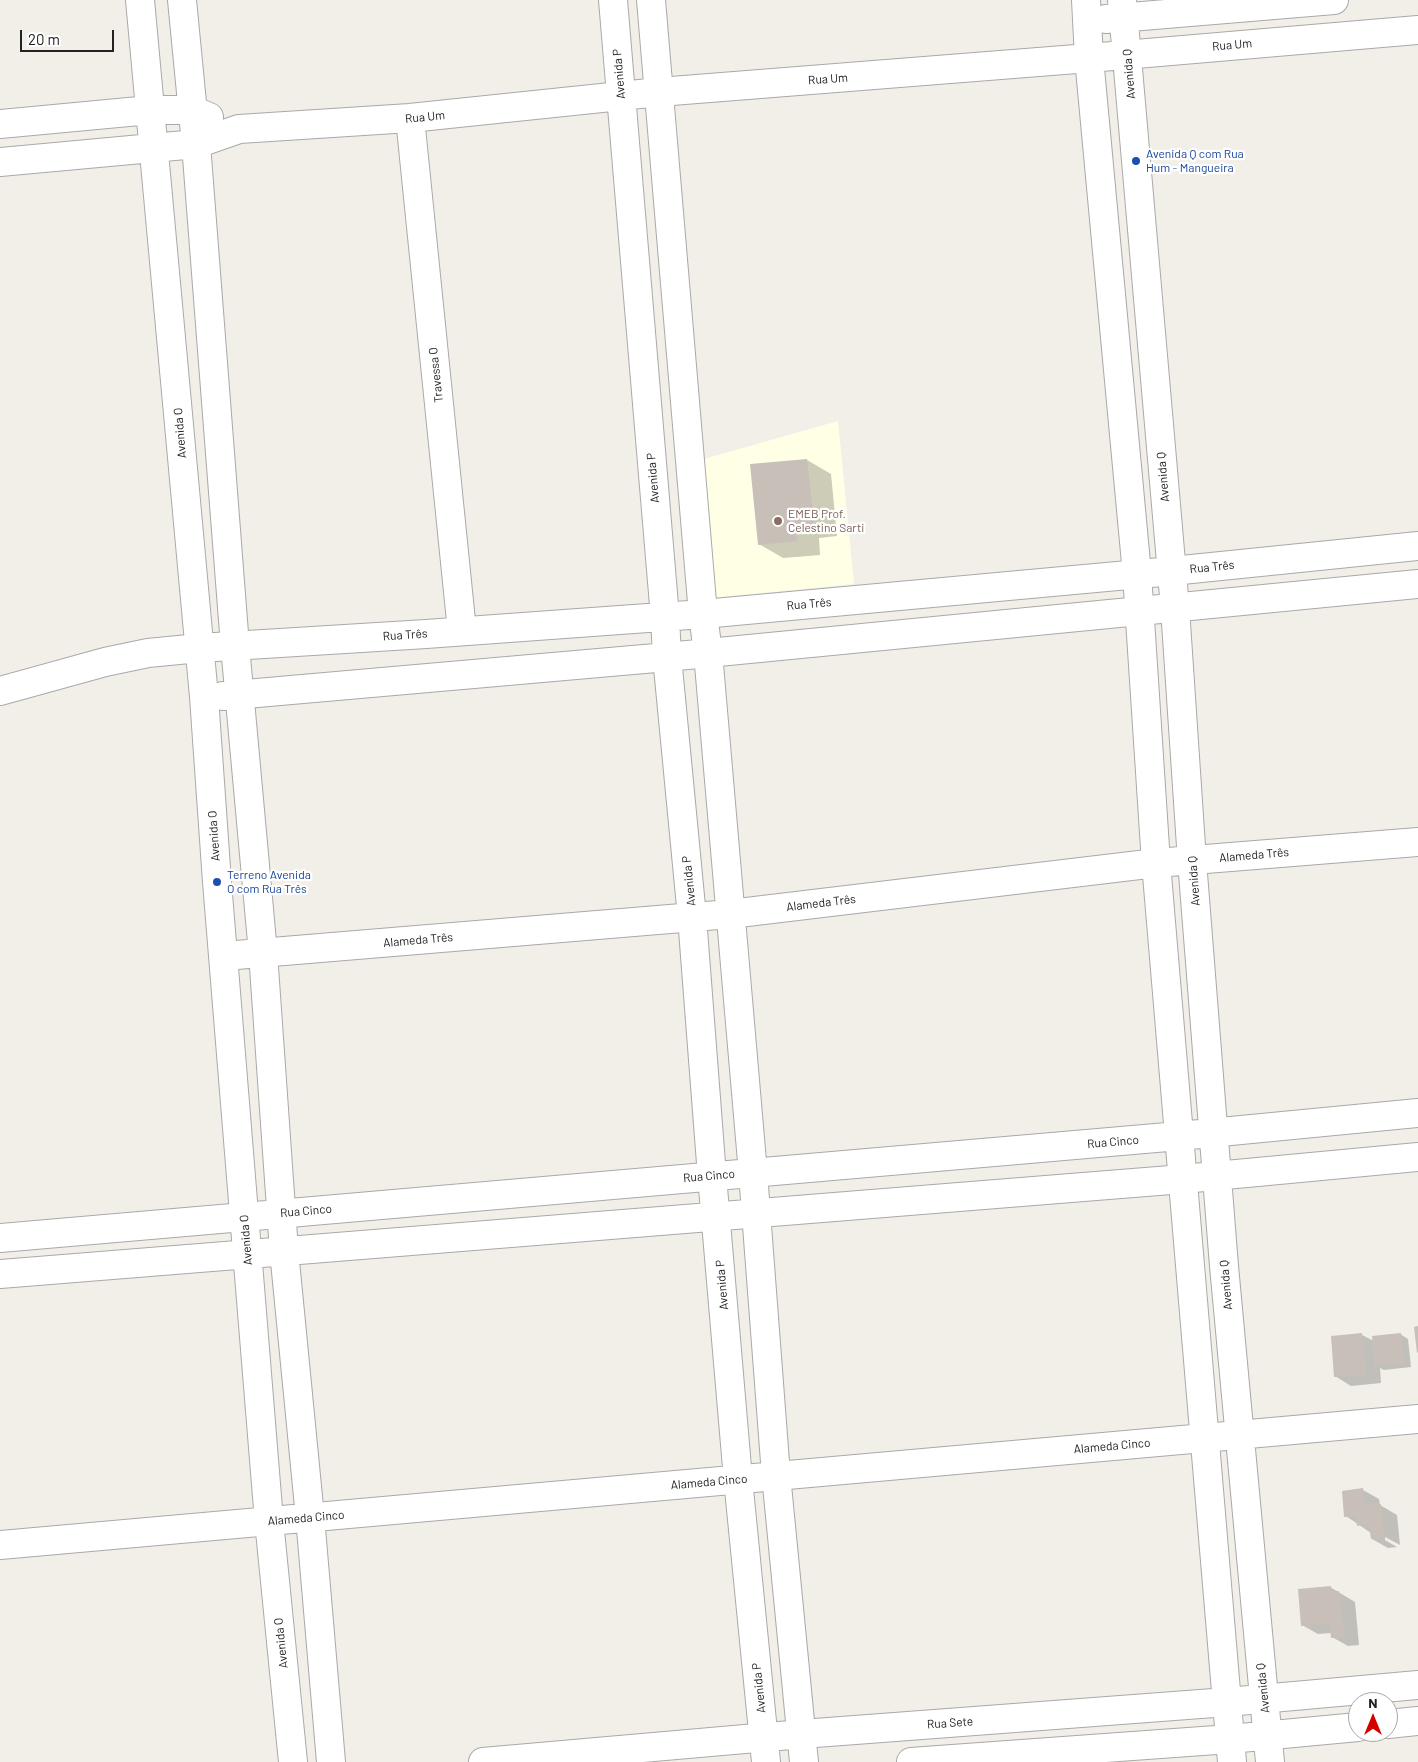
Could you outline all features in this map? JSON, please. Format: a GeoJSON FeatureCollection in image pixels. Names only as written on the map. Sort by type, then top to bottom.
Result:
{"type":"FeatureCollection","features":[{"type":"Feature","properties":{"kind":"street","name":"Avenida O"},"geometry":{"type":"LineString","coordinates":[[140,0],[204,697],[269,1521],[293,1762]]}},
{"type":"Feature","properties":{"kind":"street"},"geometry":{"type":"LineString","coordinates":[[182,0],[196,144],[235,646],[263,953],[284,1251],[310,1517],[331,1762]]}},
{"type":"Feature","properties":{"kind":"street","name":"Avenida P"},"geometry":{"type":"LineString","coordinates":[[613,0],[667,657],[692,917],[738,1479],[765,1750]]}},
{"type":"Feature","properties":{"kind":"street"},"geometry":{"type":"LineString","coordinates":[[651,0],[753,1173],[776,1476],[804,1762]]}},
{"type":"Feature","properties":{"kind":"street"},"geometry":{"type":"LineString","coordinates":[[1231,1750],[1156,863],[1137,574],[1089,58],[1087,11],[1334,0]]}},
{"type":"Feature","properties":{"kind":"street","name":"Avenida Q"},"geometry":{"type":"LineString","coordinates":[[1122,9],[1176,608],[1192,861],[1214,1133],[1269,1749]]}},
{"type":"Feature","properties":{"kind":"street","name":"Rua Um"},"geometry":{"type":"LineString","coordinates":[[0,162],[196,144],[239,129],[410,118],[659,92],[1418,30]]}},
{"type":"Feature","properties":{"kind":"street","name":"Rua Um"},"geometry":{"type":"LineString","coordinates":[[0,124],[150,110],[192,110],[239,129]]}},
{"type":"Feature","properties":{"kind":"street","name":"Travessa O"},"geometry":{"type":"LineString","coordinates":[[410,118],[462,631]]}},
{"type":"Feature","properties":{"kind":"street","name":"Rua Três"},"geometry":{"type":"LineString","coordinates":[[0,691],[105,662],[148,653],[703,614],[1172,571],[1418,546]]}},
{"type":"Feature","properties":{"kind":"street"},"geometry":{"type":"LineString","coordinates":[[204,697],[667,657],[1418,584]]}},
{"type":"Feature","properties":{"kind":"street","name":"Alameda Três"},"geometry":{"type":"LineString","coordinates":[[224,956],[730,914],[1156,863],[1418,842]]}},
{"type":"Feature","properties":{"kind":"street"},"geometry":{"type":"LineString","coordinates":[[703,1052],[742,1050]]}},
{"type":"Feature","properties":{"kind":"street","name":"Rua Cinco"},"geometry":{"type":"LineString","coordinates":[[0,1238],[1214,1133],[1418,1113]]}},
{"type":"Feature","properties":{"kind":"street"},"geometry":{"type":"LineString","coordinates":[[0,1274],[1183,1180],[1418,1157]]}},
{"type":"Feature","properties":{"kind":"street","name":"Alameda Cinco"},"geometry":{"type":"LineString","coordinates":[[0,1545],[1418,1419]]}},
{"type":"Feature","properties":{"kind":"street","name":"Rua Sete"},"geometry":{"type":"LineString","coordinates":[[483,1762],[765,1750],[802,1734],[1227,1702],[1418,1685]]}},
{"type":"Feature","properties":{"kind":"street"},"geometry":{"type":"LineString","coordinates":[[1398,1723],[1418,1721]]}},
{"type":"Feature","properties":{"kind":"street"},"geometry":{"type":"LineString","coordinates":[[912,1762],[1269,1749],[1348,1729]]}},
{"type":"Feature","properties":{"kind":"shaded area","name":"EMEB Prof. Celestino Sarti"},"geometry":{"type":"Polygon","coordinates":[[[838,421],[854,584],[712,598],[704,459],[838,421]]]}},
{"type":"Feature","properties":{"kind":"building"},"geometry":{"type":"Polygon","coordinates":[[[807,459],[814,523],[795,525],[797,541],[758,545],[750,464],[807,459]]]}},
{"type":"Feature","properties":{"kind":"building"},"geometry":{"type":"Polygon","coordinates":[[[1418,1326],[1418,1352],[1417,1353],[1414,1327],[1418,1326]]]}},
{"type":"Feature","properties":{"kind":"building"},"geometry":{"type":"Polygon","coordinates":[[[1362,1333],[1366,1375],[1334,1377],[1331,1336],[1362,1333]]]}},
{"type":"Feature","properties":{"kind":"building"},"geometry":{"type":"Polygon","coordinates":[[[1401,1333],[1404,1364],[1375,1366],[1372,1336],[1401,1333]]]}},
{"type":"Feature","properties":{"kind":"building"},"geometry":{"type":"Polygon","coordinates":[[[1363,1488],[1365,1506],[1381,1504],[1384,1538],[1371,1539],[1369,1524],[1357,1526],[1356,1516],[1344,1517],[1342,1491],[1363,1488]]]}},
{"type":"Feature","properties":{"kind":"building"},"geometry":{"type":"Polygon","coordinates":[[[1331,1586],[1331,1592],[1339,1591],[1344,1637],[1331,1638],[1330,1623],[1301,1626],[1298,1589],[1331,1586]]]}},
{"type":"Feature","properties":{"kind":"place","name":"Avenida Q com Rua Hum - Mangueira"},"geometry":{"type":"Point","coordinates":[1136,161]}},
{"type":"Feature","properties":{"kind":"place","name":"EMEB Prof. Celestino Sarti"},"geometry":{"type":"Point","coordinates":[778,521]}},
{"type":"Feature","properties":{"kind":"place","name":"Terreno Avenida O com Rua Três"},"geometry":{"type":"Point","coordinates":[217,882]}}]}
